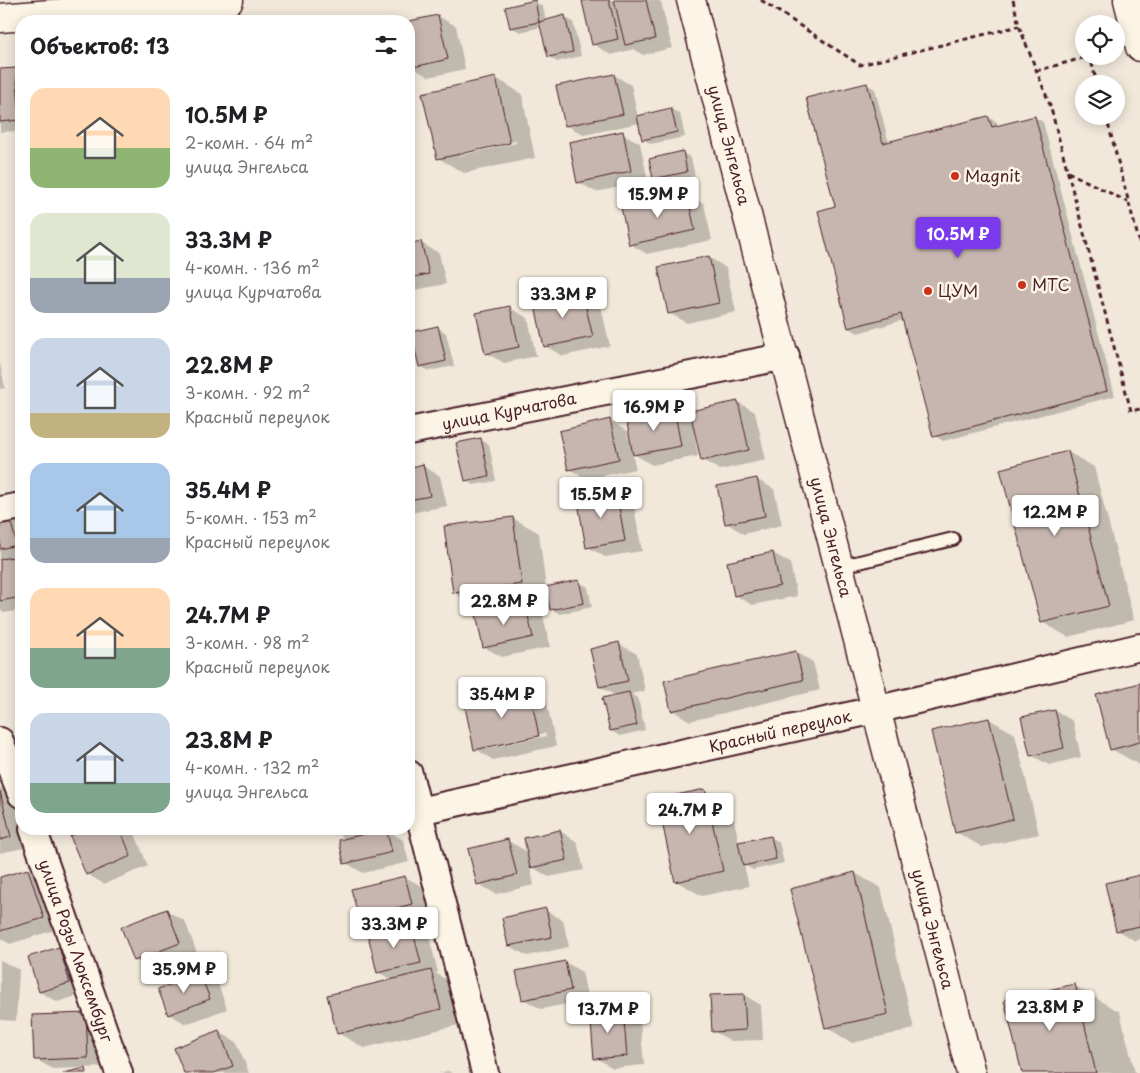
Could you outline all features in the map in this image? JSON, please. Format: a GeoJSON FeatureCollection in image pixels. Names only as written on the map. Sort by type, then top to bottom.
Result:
{"type":"FeatureCollection","features":[{"type":"Feature","properties":{"kind":"main road","name":"улица Энгельса"},"geometry":{"type":"LineString","coordinates":[[691,0],[786,356],[875,710],[971,1073]]}},
{"type":"Feature","properties":{"kind":"main road"},"geometry":{"type":"LineString","coordinates":[[1128,0],[1140,47]]}},
{"type":"Feature","properties":{"kind":"main road"},"geometry":{"type":"LineString","coordinates":[[54,15],[215,6]]}},
{"type":"Feature","properties":{"kind":"main road"},"geometry":{"type":"LineString","coordinates":[[0,18],[15,17]]}},
{"type":"Feature","properties":{"kind":"street","name":"улица Курчатова"},"geometry":{"type":"LineString","coordinates":[[415,429],[786,356]]}},
{"type":"Feature","properties":{"kind":"street"},"geometry":{"type":"LineString","coordinates":[[0,510],[15,507]]}},
{"type":"Feature","properties":{"kind":"street","name":"Красный переулок"},"geometry":{"type":"LineString","coordinates":[[419,811],[875,710],[1140,647]]}},
{"type":"Feature","properties":{"kind":"street"},"geometry":{"type":"LineString","coordinates":[[0,741],[15,779]]}},
{"type":"Feature","properties":{"kind":"street"},"geometry":{"type":"LineString","coordinates":[[415,796],[485,1073]]}},
{"type":"Feature","properties":{"kind":"street","name":"улица Розы Люксембург"},"geometry":{"type":"LineString","coordinates":[[35,835],[119,1073]]}},
{"type":"Feature","properties":{"kind":"lane"},"geometry":{"type":"LineString","coordinates":[[839,567],[953,539]]}},
{"type":"Feature","properties":{"kind":"path"},"geometry":{"type":"LineString","coordinates":[[761,0],[860,65],[1019,26]]}},
{"type":"Feature","properties":{"kind":"path"},"geometry":{"type":"LineString","coordinates":[[1013,0],[1019,26],[1050,106],[1131,411],[1140,409]]}},
{"type":"Feature","properties":{"kind":"path"},"geometry":{"type":"LineString","coordinates":[[1036,71],[1090,56],[1095,75]]}},
{"type":"Feature","properties":{"kind":"path"},"geometry":{"type":"LineString","coordinates":[[1108,125],[1140,245]]}},
{"type":"Feature","properties":{"kind":"path"},"geometry":{"type":"LineString","coordinates":[[1067,172],[1128,202]]}},
{"type":"Feature","properties":{"kind":"building"},"geometry":{"type":"Polygon","coordinates":[[[535,0],[539,22],[510,28],[505,7],[535,0]]]}},
{"type":"Feature","properties":{"kind":"building"},"geometry":{"type":"Polygon","coordinates":[[[609,0],[618,39],[592,45],[582,1],[609,0]]]}},
{"type":"Feature","properties":{"kind":"building"},"geometry":{"type":"Polygon","coordinates":[[[614,0],[646,0],[655,39],[625,45],[614,0]]]}},
{"type":"Feature","properties":{"kind":"building"},"geometry":{"type":"Polygon","coordinates":[[[438,15],[448,59],[415,67],[415,20],[438,15]]]}},
{"type":"Feature","properties":{"kind":"building"},"geometry":{"type":"Polygon","coordinates":[[[565,15],[573,52],[548,57],[539,22],[565,15]]]}},
{"type":"Feature","properties":{"kind":"building"},"geometry":{"type":"Polygon","coordinates":[[[15,68],[15,120],[0,122],[0,69],[15,68]]]}},
{"type":"Feature","properties":{"kind":"building"},"geometry":{"type":"Polygon","coordinates":[[[614,74],[623,114],[565,126],[556,86],[614,74]]]}},
{"type":"Feature","properties":{"kind":"building"},"geometry":{"type":"Polygon","coordinates":[[[496,77],[510,143],[437,159],[422,93],[496,77]]]}},
{"type":"Feature","properties":{"kind":"building"},"geometry":{"type":"Polygon","coordinates":[[[867,83],[883,143],[988,116],[992,127],[1035,116],[1107,391],[933,437],[901,314],[848,328],[818,211],[835,206],[806,98],[867,83]]]}},
{"type":"Feature","properties":{"kind":"building"},"geometry":{"type":"Polygon","coordinates":[[[671,108],[677,132],[642,140],[637,116],[671,108]]]}},
{"type":"Feature","properties":{"kind":"building"},"geometry":{"type":"Polygon","coordinates":[[[623,131],[631,171],[577,183],[569,142],[623,131]]]}},
{"type":"Feature","properties":{"kind":"building"},"geometry":{"type":"Polygon","coordinates":[[[683,151],[687,172],[653,179],[649,159],[683,151]]]}},
{"type":"Feature","properties":{"kind":"building"},"geometry":{"type":"Polygon","coordinates":[[[687,193],[695,230],[629,245],[621,207],[687,193]]]}},
{"type":"Feature","properties":{"kind":"building"},"geometry":{"type":"Polygon","coordinates":[[[421,241],[429,274],[415,277],[415,242],[421,241]]]}},
{"type":"Feature","properties":{"kind":"building"},"geometry":{"type":"Polygon","coordinates":[[[709,256],[719,303],[668,314],[658,267],[709,256]]]}},
{"type":"Feature","properties":{"kind":"building"},"geometry":{"type":"Polygon","coordinates":[[[582,291],[593,337],[544,347],[534,301],[582,291]]]}},
{"type":"Feature","properties":{"kind":"building"},"geometry":{"type":"Polygon","coordinates":[[[510,306],[519,347],[485,354],[476,313],[510,306]]]}},
{"type":"Feature","properties":{"kind":"building"},"geometry":{"type":"Polygon","coordinates":[[[438,326],[446,361],[419,367],[415,350],[415,331],[438,326]]]}},
{"type":"Feature","properties":{"kind":"building"},"geometry":{"type":"Polygon","coordinates":[[[738,401],[749,450],[701,461],[690,411],[738,401]]]}},
{"type":"Feature","properties":{"kind":"building"},"geometry":{"type":"Polygon","coordinates":[[[674,408],[681,446],[633,455],[626,418],[674,408]]]}},
{"type":"Feature","properties":{"kind":"building"},"geometry":{"type":"Polygon","coordinates":[[[610,419],[619,459],[568,470],[559,431],[610,419]]]}},
{"type":"Feature","properties":{"kind":"building"},"geometry":{"type":"Polygon","coordinates":[[[481,438],[489,476],[465,481],[456,443],[481,438]]]}},
{"type":"Feature","properties":{"kind":"building"},"geometry":{"type":"Polygon","coordinates":[[[1068,451],[1109,606],[1041,623],[1000,469],[1068,451]]]}},
{"type":"Feature","properties":{"kind":"building"},"geometry":{"type":"Polygon","coordinates":[[[423,464],[430,496],[415,499],[415,466],[423,464]]]}},
{"type":"Feature","properties":{"kind":"building"},"geometry":{"type":"Polygon","coordinates":[[[757,478],[765,516],[725,524],[717,486],[757,478]]]}},
{"type":"Feature","properties":{"kind":"building"},"geometry":{"type":"Polygon","coordinates":[[[616,489],[625,541],[586,548],[577,497],[616,489]]]}},
{"type":"Feature","properties":{"kind":"building"},"geometry":{"type":"Polygon","coordinates":[[[8,512],[15,538],[15,545],[0,549],[0,514],[8,512]]]}},
{"type":"Feature","properties":{"kind":"building"},"geometry":{"type":"Polygon","coordinates":[[[513,517],[522,584],[453,593],[444,526],[513,517]]]}},
{"type":"Feature","properties":{"kind":"building"},"geometry":{"type":"Polygon","coordinates":[[[773,552],[780,586],[734,596],[727,562],[773,552]]]}},
{"type":"Feature","properties":{"kind":"building"},"geometry":{"type":"Polygon","coordinates":[[[15,557],[15,598],[0,601],[0,559],[15,557]]]}},
{"type":"Feature","properties":{"kind":"building"},"geometry":{"type":"Polygon","coordinates":[[[579,580],[584,603],[550,610],[545,587],[579,580]]]}},
{"type":"Feature","properties":{"kind":"building"},"geometry":{"type":"Polygon","coordinates":[[[525,604],[533,637],[483,648],[476,614],[525,604]]]}},
{"type":"Feature","properties":{"kind":"building"},"geometry":{"type":"Polygon","coordinates":[[[619,642],[628,681],[599,687],[590,649],[619,642]]]}},
{"type":"Feature","properties":{"kind":"building"},"geometry":{"type":"Polygon","coordinates":[[[796,651],[803,680],[671,711],[664,681],[796,651]]]}},
{"type":"Feature","properties":{"kind":"building"},"geometry":{"type":"Polygon","coordinates":[[[1140,683],[1140,742],[1110,750],[1096,695],[1140,683]]]}},
{"type":"Feature","properties":{"kind":"building"},"geometry":{"type":"Polygon","coordinates":[[[529,687],[539,736],[474,750],[464,702],[529,687]]]}},
{"type":"Feature","properties":{"kind":"building"},"geometry":{"type":"Polygon","coordinates":[[[629,692],[637,725],[610,731],[602,698],[629,692]]]}},
{"type":"Feature","properties":{"kind":"building"},"geometry":{"type":"Polygon","coordinates":[[[1055,710],[1064,748],[1030,756],[1021,717],[1055,710]]]}},
{"type":"Feature","properties":{"kind":"building"},"geometry":{"type":"Polygon","coordinates":[[[989,718],[1013,819],[955,833],[931,731],[989,718]]]}},
{"type":"Feature","properties":{"kind":"building"},"geometry":{"type":"Polygon","coordinates":[[[705,789],[723,871],[675,882],[657,799],[705,789]]]}},
{"type":"Feature","properties":{"kind":"building"},"geometry":{"type":"Polygon","coordinates":[[[0,791],[11,837],[0,840],[0,791]]]}},
{"type":"Feature","properties":{"kind":"building"},"geometry":{"type":"Polygon","coordinates":[[[560,830],[567,860],[530,868],[524,838],[560,830]]]}},
{"type":"Feature","properties":{"kind":"building"},"geometry":{"type":"Polygon","coordinates":[[[122,835],[131,856],[86,875],[70,836],[122,835]]]}},
{"type":"Feature","properties":{"kind":"building"},"geometry":{"type":"Polygon","coordinates":[[[360,835],[388,835],[392,852],[344,864],[339,840],[360,835]]]}},
{"type":"Feature","properties":{"kind":"building"},"geometry":{"type":"Polygon","coordinates":[[[771,836],[776,859],[743,866],[738,842],[771,836]]]}},
{"type":"Feature","properties":{"kind":"building"},"geometry":{"type":"Polygon","coordinates":[[[508,839],[517,875],[477,885],[468,849],[508,839]]]}},
{"type":"Feature","properties":{"kind":"building"},"geometry":{"type":"Polygon","coordinates":[[[28,869],[44,918],[0,931],[0,877],[28,869]]]}},
{"type":"Feature","properties":{"kind":"building"},"geometry":{"type":"Polygon","coordinates":[[[855,872],[888,1014],[825,1028],[790,889],[855,872]]]}},
{"type":"Feature","properties":{"kind":"building"},"geometry":{"type":"Polygon","coordinates":[[[1140,875],[1140,926],[1116,931],[1105,883],[1140,875]]]}},
{"type":"Feature","properties":{"kind":"building"},"geometry":{"type":"Polygon","coordinates":[[[405,876],[412,904],[359,918],[351,889],[405,876]]]}},
{"type":"Feature","properties":{"kind":"building"},"geometry":{"type":"Polygon","coordinates":[[[546,908],[552,937],[508,946],[502,918],[546,908]]]}},
{"type":"Feature","properties":{"kind":"building"},"geometry":{"type":"Polygon","coordinates":[[[167,909],[180,943],[134,961],[121,927],[167,909]]]}},
{"type":"Feature","properties":{"kind":"building"},"geometry":{"type":"Polygon","coordinates":[[[411,924],[421,963],[377,973],[368,935],[411,924]]]}},
{"type":"Feature","properties":{"kind":"building"},"geometry":{"type":"Polygon","coordinates":[[[59,947],[70,983],[39,992],[28,957],[59,947]]]}},
{"type":"Feature","properties":{"kind":"building"},"geometry":{"type":"Polygon","coordinates":[[[565,961],[571,990],[522,1000],[516,971],[565,961]]]}},
{"type":"Feature","properties":{"kind":"building"},"geometry":{"type":"Polygon","coordinates":[[[431,970],[441,1009],[337,1034],[327,995],[431,970]]]}},
{"type":"Feature","properties":{"kind":"building"},"geometry":{"type":"Polygon","coordinates":[[[200,973],[210,999],[168,1015],[158,989],[200,973]]]}},
{"type":"Feature","properties":{"kind":"building"},"geometry":{"type":"Polygon","coordinates":[[[1075,984],[1096,1073],[1022,1073],[1004,1000],[1075,984]]]}},
{"type":"Feature","properties":{"kind":"building"},"geometry":{"type":"Polygon","coordinates":[[[744,994],[746,1030],[712,1032],[710,995],[744,994]]]}},
{"type":"Feature","properties":{"kind":"building"},"geometry":{"type":"Polygon","coordinates":[[[623,1009],[627,1056],[594,1059],[590,1012],[623,1009]]]}},
{"type":"Feature","properties":{"kind":"building"},"geometry":{"type":"Polygon","coordinates":[[[86,1013],[88,1058],[34,1060],[32,1015],[86,1013]]]}},
{"type":"Feature","properties":{"kind":"building"},"geometry":{"type":"Polygon","coordinates":[[[219,1030],[233,1066],[214,1073],[184,1073],[174,1048],[219,1030]]]}},
{"type":"Feature","properties":{"kind":"building"},"geometry":{"type":"Polygon","coordinates":[[[86,1068],[87,1073],[63,1073],[86,1068]]]}},
{"type":"Feature","properties":{"kind":"place","name":"Magnit"},"geometry":{"type":"Point","coordinates":[955,176]}},
{"type":"Feature","properties":{"kind":"place","name":"МТС"},"geometry":{"type":"Point","coordinates":[1022,285]}},
{"type":"Feature","properties":{"kind":"place","name":"ЦУМ"},"geometry":{"type":"Point","coordinates":[928,291]}}]}
